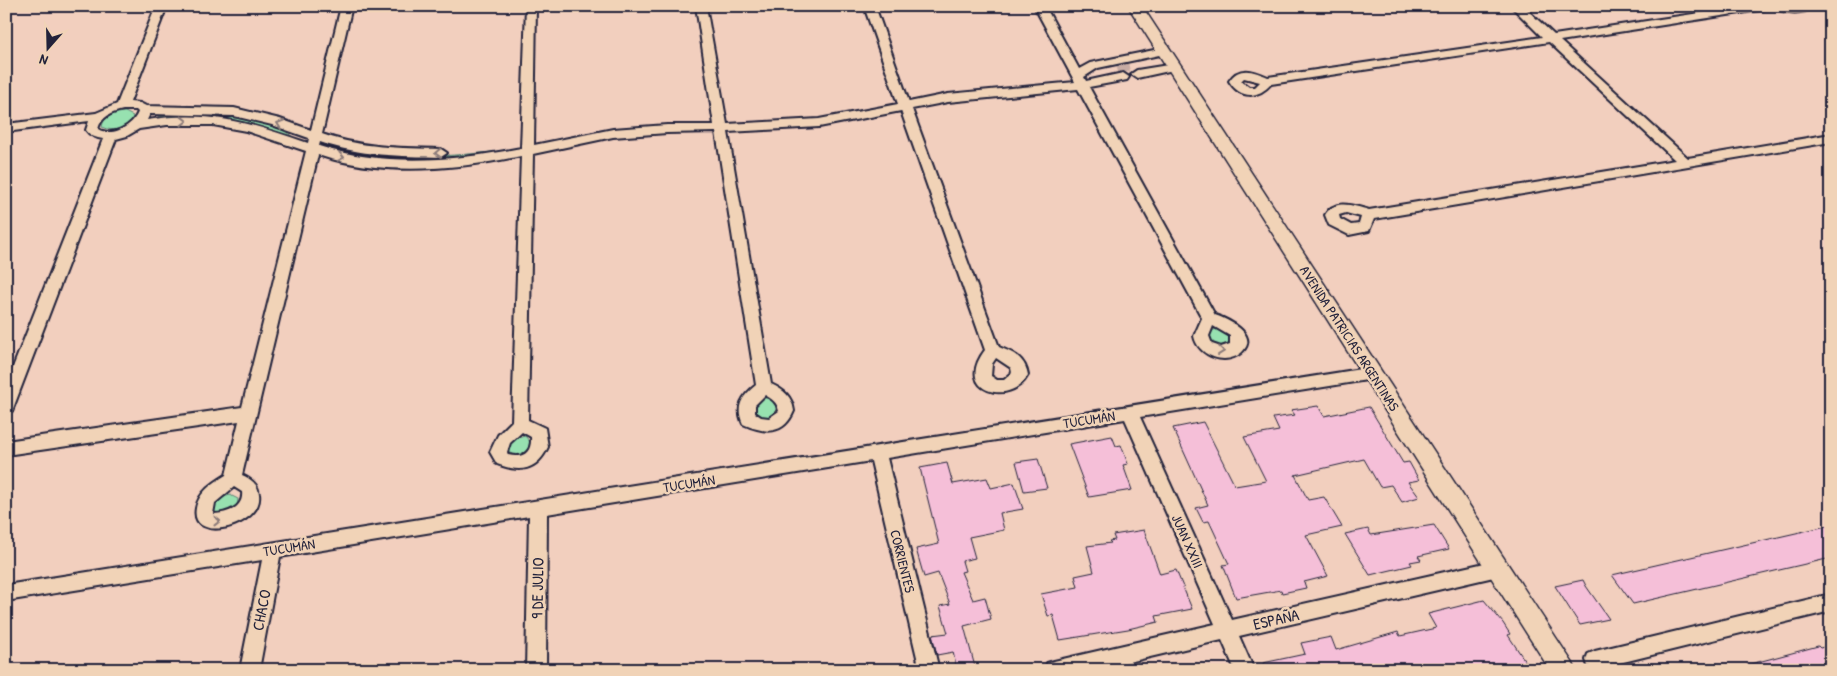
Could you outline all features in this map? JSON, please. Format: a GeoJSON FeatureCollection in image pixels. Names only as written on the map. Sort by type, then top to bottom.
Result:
{"type":"FeatureCollection","features":[{"type":"Feature","properties":{"kind":"street"},"geometry":{"type":"LineString","coordinates":[[122,106],[162,6]]}},
{"type":"Feature","properties":{"kind":"street"},"geometry":{"type":"LineString","coordinates":[[234,479],[347,6]]}},
{"type":"Feature","properties":{"kind":"street"},"geometry":{"type":"LineString","coordinates":[[520,423],[531,6]]}},
{"type":"Feature","properties":{"kind":"street"},"geometry":{"type":"LineString","coordinates":[[701,6],[764,387]]}},
{"type":"Feature","properties":{"kind":"street"},"geometry":{"type":"LineString","coordinates":[[869,6],[993,351]]}},
{"type":"Feature","properties":{"kind":"street"},"geometry":{"type":"LineString","coordinates":[[1039,6],[1210,319]]}},
{"type":"Feature","properties":{"kind":"street","name":"AVENIDA PATRICIAS ARGENTINAS"},"geometry":{"type":"LineString","coordinates":[[1135,6],[1564,670]]}},
{"type":"Feature","properties":{"kind":"street"},"geometry":{"type":"LineString","coordinates":[[1516,6],[1685,162]]}},
{"type":"Feature","properties":{"kind":"street"},"geometry":{"type":"LineString","coordinates":[[1267,81],[1770,6]]}},
{"type":"Feature","properties":{"kind":"street"},"geometry":{"type":"LineString","coordinates":[[1777,6],[1795,11],[1802,9],[1803,6]]}},
{"type":"Feature","properties":{"kind":"street"},"geometry":{"type":"LineString","coordinates":[[1079,80],[1094,66],[1169,59]]}},
{"type":"Feature","properties":{"kind":"street"},"geometry":{"type":"LineString","coordinates":[[1133,70],[1169,59]]}},
{"type":"Feature","properties":{"kind":"street"},"geometry":{"type":"LineString","coordinates":[[6,128],[99,116],[122,106],[135,106],[143,110],[234,112],[276,122],[343,157],[404,164],[480,160],[528,146],[613,133],[720,123],[761,128],[819,123],[903,102],[1079,80],[1120,72]]}},
{"type":"Feature","properties":{"kind":"street"},"geometry":{"type":"LineString","coordinates":[[136,126],[143,119],[143,110]]}},
{"type":"Feature","properties":{"kind":"street"},"geometry":{"type":"LineString","coordinates":[[94,132],[92,126],[99,116]]}},
{"type":"Feature","properties":{"kind":"street"},"geometry":{"type":"LineString","coordinates":[[6,138],[81,129],[111,135],[124,132],[136,126],[167,121],[213,121],[314,142]]}},
{"type":"Feature","properties":{"kind":"street"},"geometry":{"type":"LineString","coordinates":[[6,406],[111,135]]}},
{"type":"Feature","properties":{"kind":"street"},"geometry":{"type":"LineString","coordinates":[[1369,215],[1831,138]]}},
{"type":"Feature","properties":{"kind":"street","name":"TUCUMÁN"},"geometry":{"type":"LineString","coordinates":[[6,593],[1372,373]]}},
{"type":"Feature","properties":{"kind":"street"},"geometry":{"type":"LineString","coordinates":[[6,448],[249,412]]}},
{"type":"Feature","properties":{"kind":"street","name":"JUAN XXIII"},"geometry":{"type":"LineString","coordinates":[[1130,412],[1245,670]]}},
{"type":"Feature","properties":{"kind":"street","name":"CORRIENTES"},"geometry":{"type":"LineString","coordinates":[[877,453],[930,670]]}},
{"type":"Feature","properties":{"kind":"street","name":"9 DE JULIO"},"geometry":{"type":"LineString","coordinates":[[536,670],[538,507]]}},
{"type":"Feature","properties":{"kind":"street","name":"CHACO"},"geometry":{"type":"LineString","coordinates":[[249,670],[273,550]]}},
{"type":"Feature","properties":{"kind":"street","name":"ESPAÑA"},"geometry":{"type":"LineString","coordinates":[[1054,670],[1498,568]]}},
{"type":"Feature","properties":{"kind":"street"},"geometry":{"type":"LineString","coordinates":[[1594,660],[1831,602]]}},
{"type":"Feature","properties":{"kind":"green space"},"geometry":{"type":"Polygon","coordinates":[[[125,112],[133,116],[125,126],[111,130],[102,127],[107,118],[114,114],[125,112]]]}},
{"type":"Feature","properties":{"kind":"green space"},"geometry":{"type":"Polygon","coordinates":[[[189,115],[228,117],[258,122],[284,131],[293,137],[282,135],[254,124],[237,121],[158,117],[189,115]]]}},
{"type":"Feature","properties":{"kind":"green space"},"geometry":{"type":"Polygon","coordinates":[[[335,149],[400,156],[464,154],[508,150],[467,158],[397,161],[353,155],[335,149]]]}},
{"type":"Feature","properties":{"kind":"green space"},"geometry":{"type":"Polygon","coordinates":[[[1216,329],[1230,336],[1231,342],[1223,348],[1211,344],[1207,333],[1216,329]]]}},
{"type":"Feature","properties":{"kind":"green space"},"geometry":{"type":"Polygon","coordinates":[[[766,398],[773,401],[776,408],[773,415],[766,418],[759,415],[756,408],[759,401],[766,398]]]}},
{"type":"Feature","properties":{"kind":"green space"},"geometry":{"type":"Polygon","coordinates":[[[525,436],[531,443],[529,449],[520,455],[509,453],[508,444],[514,439],[525,436]]]}},
{"type":"Feature","properties":{"kind":"green space"},"geometry":{"type":"Polygon","coordinates":[[[230,495],[238,499],[236,507],[231,511],[216,516],[212,511],[216,503],[230,495]]]}},
{"type":"Feature","properties":{"kind":"building"},"geometry":{"type":"Polygon","coordinates":[[[1318,406],[1324,416],[1369,407],[1403,463],[1409,462],[1419,480],[1408,482],[1419,497],[1402,502],[1391,485],[1380,487],[1364,459],[1295,475],[1308,500],[1324,497],[1342,527],[1306,535],[1328,576],[1304,582],[1306,588],[1282,593],[1281,590],[1236,598],[1223,565],[1229,564],[1209,521],[1203,522],[1196,508],[1208,505],[1173,428],[1203,422],[1235,486],[1266,481],[1244,437],[1279,431],[1273,418],[1295,415],[1291,410],[1318,406]]]}},
{"type":"Feature","properties":{"kind":"building"},"geometry":{"type":"Polygon","coordinates":[[[1112,436],[1116,446],[1121,445],[1128,464],[1123,465],[1132,490],[1089,497],[1069,444],[1112,436]]]}},
{"type":"Feature","properties":{"kind":"building"},"geometry":{"type":"Polygon","coordinates":[[[1038,459],[1047,488],[1024,491],[1016,462],[1038,459]]]}},
{"type":"Feature","properties":{"kind":"building"},"geometry":{"type":"Polygon","coordinates":[[[947,463],[953,484],[987,478],[991,488],[1014,483],[1023,509],[1000,513],[1004,530],[969,537],[975,558],[962,561],[965,571],[961,572],[973,600],[985,597],[991,619],[964,626],[975,667],[961,670],[957,670],[953,652],[937,655],[932,635],[948,633],[940,606],[950,604],[938,573],[924,577],[916,549],[939,544],[920,468],[947,463]]]}},
{"type":"Feature","properties":{"kind":"building"},"geometry":{"type":"Polygon","coordinates":[[[1434,525],[1449,549],[1418,556],[1421,560],[1410,562],[1412,565],[1370,575],[1345,534],[1368,529],[1371,535],[1434,525]]]}},
{"type":"Feature","properties":{"kind":"building"},"geometry":{"type":"Polygon","coordinates":[[[1831,525],[1831,558],[1633,604],[1612,575],[1831,525]]]}},
{"type":"Feature","properties":{"kind":"building"},"geometry":{"type":"Polygon","coordinates":[[[1144,530],[1160,574],[1176,570],[1192,609],[1156,616],[1158,622],[1060,640],[1053,615],[1048,616],[1041,594],[1078,587],[1075,576],[1094,572],[1087,546],[1111,543],[1109,541],[1115,540],[1113,535],[1144,530]]]}},
{"type":"Feature","properties":{"kind":"building"},"geometry":{"type":"Polygon","coordinates":[[[1583,580],[1609,619],[1580,625],[1555,586],[1583,580]]]}},
{"type":"Feature","properties":{"kind":"building"},"geometry":{"type":"Polygon","coordinates":[[[1484,600],[1503,623],[1510,634],[1508,635],[1531,670],[1459,670],[1456,664],[1431,670],[1421,670],[1419,666],[1398,670],[1264,670],[1263,663],[1305,654],[1301,643],[1331,637],[1336,650],[1398,632],[1400,636],[1436,628],[1428,614],[1484,600]]]}},
{"type":"Feature","properties":{"kind":"building"},"geometry":{"type":"Polygon","coordinates":[[[1831,645],[1831,670],[1747,670],[1747,665],[1818,646],[1820,648],[1831,645]]]}},
{"type":"Feature","properties":{"kind":"tunnel"},"geometry":{"type":"LineString","coordinates":[[1117,68],[1130,65]]}}]}
